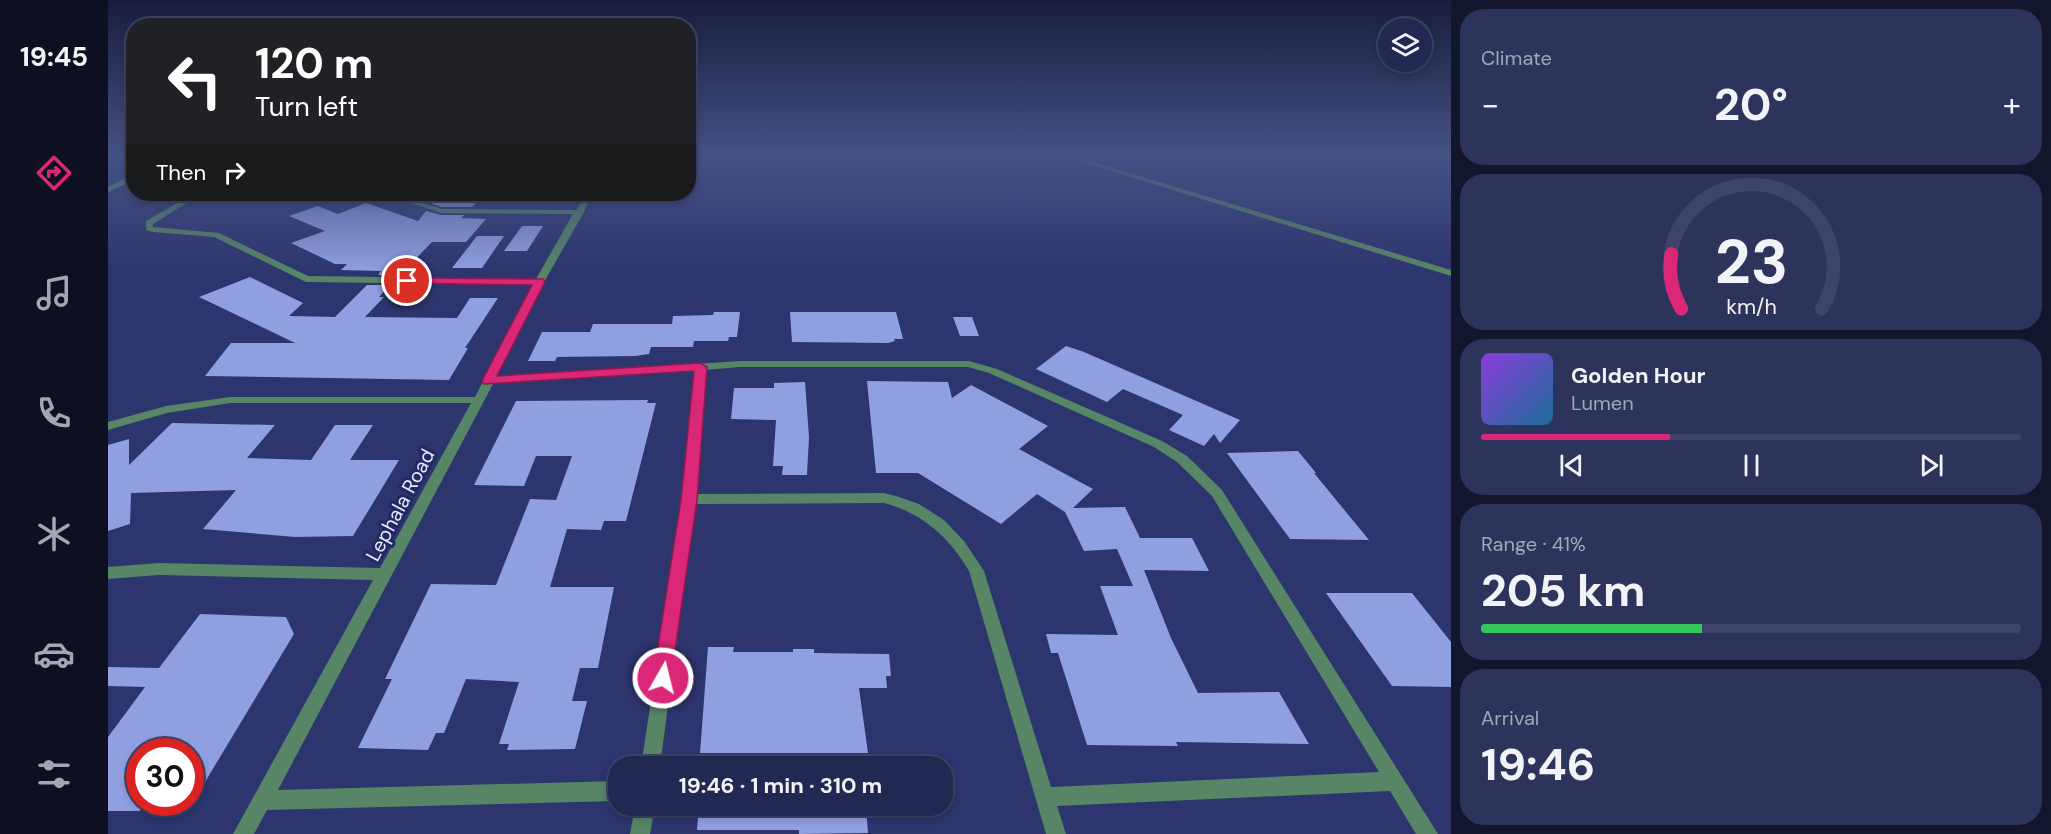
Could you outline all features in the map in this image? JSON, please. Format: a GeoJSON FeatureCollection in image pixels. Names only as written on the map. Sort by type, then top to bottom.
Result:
{"type":"FeatureCollection","features":[{"type":"Feature","properties":{"kind":"street"},"geometry":{"type":"LineString","coordinates":[[1194,195],[1451,273]]}},
{"type":"Feature","properties":{"kind":"street"},"geometry":{"type":"LineString","coordinates":[[185,201],[149,223],[148,228],[216,235],[306,279],[539,282]]}},
{"type":"Feature","properties":{"kind":"street"},"geometry":{"type":"LineString","coordinates":[[409,201],[441,212],[580,212]]}},
{"type":"Feature","properties":{"kind":"street","name":"Lephala Road"},"geometry":{"type":"LineString","coordinates":[[243,834],[479,400],[539,282],[586,201]]}},
{"type":"Feature","properties":{"kind":"street"},"geometry":{"type":"LineString","coordinates":[[489,381],[700,367],[823,363],[969,364],[993,371],[1166,449],[1200,474],[1217,493],[1428,834]]}},
{"type":"Feature","properties":{"kind":"street"},"geometry":{"type":"LineString","coordinates":[[651,756],[689,500],[700,367]]}},
{"type":"Feature","properties":{"kind":"street"},"geometry":{"type":"LineString","coordinates":[[108,426],[166,410],[230,400],[479,400]]}},
{"type":"Feature","properties":{"kind":"street"},"geometry":{"type":"LineString","coordinates":[[689,500],[884,498],[905,502],[926,512],[948,529],[967,552],[976,571],[1056,834]]}},
{"type":"Feature","properties":{"kind":"street"},"geometry":{"type":"LineString","coordinates":[[108,573],[159,569],[385,574]]}},
{"type":"Feature","properties":{"kind":"street"},"geometry":{"type":"LineString","coordinates":[[1045,797],[1394,781]]}},
{"type":"Feature","properties":{"kind":"street"},"geometry":{"type":"LineString","coordinates":[[262,800],[608,790]]}},
{"type":"Feature","properties":{"kind":"street"},"geometry":{"type":"LineString","coordinates":[[640,834],[643,816]]}},
{"type":"Feature","properties":{"kind":"building"},"geometry":{"type":"Polygon","coordinates":[[[434,201],[478,201],[472,207],[442,207],[432,204],[434,201]]]}},
{"type":"Feature","properties":{"kind":"building"},"geometry":{"type":"Polygon","coordinates":[[[366,203],[418,221],[426,211],[441,215],[464,215],[461,218],[486,219],[466,242],[432,242],[400,275],[378,275],[381,271],[341,270],[347,264],[335,264],[291,243],[325,231],[289,216],[318,206],[338,214],[366,203]]]}},
{"type":"Feature","properties":{"kind":"building"},"geometry":{"type":"Polygon","coordinates":[[[522,226],[543,226],[527,251],[504,251],[522,226]]]}},
{"type":"Feature","properties":{"kind":"building"},"geometry":{"type":"Polygon","coordinates":[[[477,236],[504,236],[482,268],[452,268],[477,236]]]}},
{"type":"Feature","properties":{"kind":"building"},"geometry":{"type":"Polygon","coordinates":[[[250,277],[303,303],[289,316],[335,317],[367,285],[390,285],[379,297],[384,297],[365,317],[457,318],[470,298],[498,298],[465,348],[468,348],[449,380],[205,376],[231,343],[295,343],[199,297],[250,277]]]}},
{"type":"Feature","properties":{"kind":"building"},"geometry":{"type":"Polygon","coordinates":[[[714,312],[740,312],[737,337],[729,337],[728,341],[694,341],[693,347],[651,347],[649,354],[635,356],[557,357],[555,361],[528,361],[542,332],[590,332],[593,324],[672,324],[673,316],[713,315],[714,312]]]}},
{"type":"Feature","properties":{"kind":"building"},"geometry":{"type":"Polygon","coordinates":[[[790,312],[896,312],[903,339],[894,339],[895,341],[888,343],[792,342],[790,312]]]}},
{"type":"Feature","properties":{"kind":"building"},"geometry":{"type":"Polygon","coordinates":[[[953,317],[972,317],[979,336],[960,336],[953,317]]]}},
{"type":"Feature","properties":{"kind":"building"},"geometry":{"type":"Polygon","coordinates":[[[1066,346],[1240,420],[1220,443],[1214,434],[1204,446],[1169,430],[1183,415],[1123,389],[1107,402],[1036,369],[1066,346]]]}},
{"type":"Feature","properties":{"kind":"building"},"geometry":{"type":"Polygon","coordinates":[[[867,381],[948,382],[952,398],[971,385],[1048,426],[1019,449],[1093,489],[1073,508],[1125,507],[1140,538],[1192,538],[1209,571],[1144,570],[1171,638],[1198,693],[1279,692],[1309,744],[1176,742],[1178,746],[1087,745],[1058,653],[1051,653],[1046,634],[1118,635],[1100,586],[1133,586],[1117,549],[1084,551],[1065,512],[1037,494],[1001,524],[918,473],[876,473],[867,381]]]}},
{"type":"Feature","properties":{"kind":"building"},"geometry":{"type":"Polygon","coordinates":[[[805,382],[809,437],[807,475],[782,475],[783,466],[773,466],[776,420],[731,419],[734,388],[774,388],[774,383],[805,382]]]}},
{"type":"Feature","properties":{"kind":"building"},"geometry":{"type":"Polygon","coordinates":[[[648,400],[647,403],[656,403],[626,521],[604,521],[601,530],[567,529],[550,587],[614,587],[598,668],[580,668],[572,701],[587,701],[575,749],[507,750],[509,744],[499,744],[519,682],[466,679],[444,733],[436,733],[428,750],[358,748],[392,679],[385,679],[431,584],[496,585],[530,499],[556,500],[572,456],[536,456],[524,486],[474,485],[516,401],[648,400]]]}},
{"type":"Feature","properties":{"kind":"building"},"geometry":{"type":"Polygon","coordinates":[[[172,423],[275,425],[247,458],[311,460],[335,425],[373,425],[350,460],[399,460],[353,536],[295,537],[203,529],[236,490],[131,493],[130,524],[108,531],[108,445],[129,439],[129,465],[172,423]]]}},
{"type":"Feature","properties":{"kind":"building"},"geometry":{"type":"Polygon","coordinates":[[[1298,451],[1369,540],[1290,539],[1227,453],[1298,451]]]}},
{"type":"Feature","properties":{"kind":"building"},"geometry":{"type":"Polygon","coordinates":[[[1326,593],[1412,593],[1451,642],[1451,687],[1392,686],[1326,593]]]}},
{"type":"Feature","properties":{"kind":"building"},"geometry":{"type":"Polygon","coordinates":[[[200,614],[286,617],[294,634],[204,784],[204,738],[126,738],[126,811],[108,811],[108,737],[145,687],[108,686],[108,667],[159,668],[200,614]]]}},
{"type":"Feature","properties":{"kind":"building"},"geometry":{"type":"Polygon","coordinates":[[[708,647],[734,647],[733,652],[793,652],[793,649],[814,649],[814,653],[889,654],[891,676],[886,676],[887,688],[859,688],[868,753],[700,753],[708,647]]]}},
{"type":"Feature","properties":{"kind":"building"},"geometry":{"type":"Polygon","coordinates":[[[698,816],[867,816],[868,833],[799,834],[799,830],[697,830],[698,816]]]}},
{"type":"Feature","properties":{"kind":"route"},"geometry":{"type":"LineString","coordinates":[[407,281],[539,282],[489,381],[700,367],[689,500],[663,678]]}}]}
